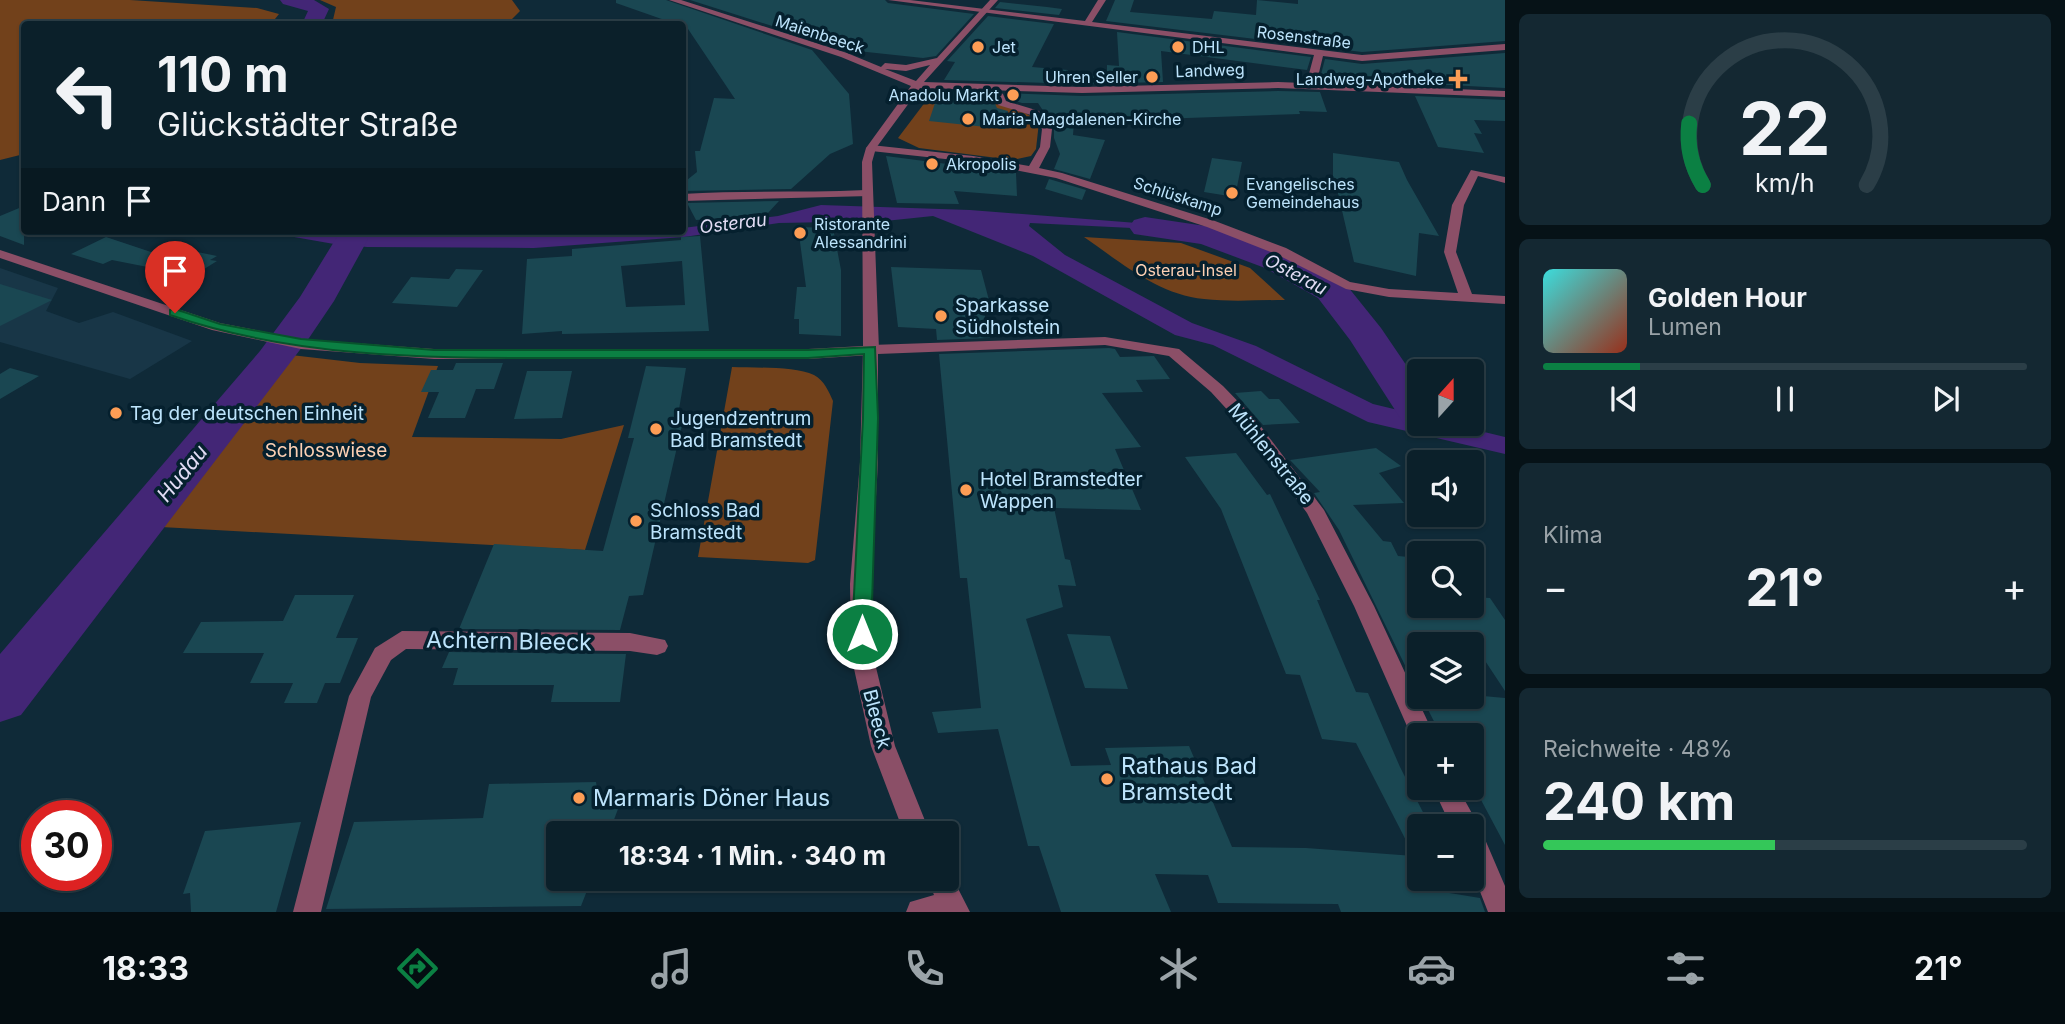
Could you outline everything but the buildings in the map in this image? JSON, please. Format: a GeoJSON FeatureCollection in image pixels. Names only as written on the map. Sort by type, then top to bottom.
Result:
{"type":"FeatureCollection","features":[{"type":"Feature","properties":{"kind":"street","name":"Maienbeeck"},"geometry":{"type":"LineString","coordinates":[[673,0],[844,55],[917,85]]}},
{"type":"Feature","properties":{"kind":"street","name":"Rosenstraße"},"geometry":{"type":"LineString","coordinates":[[892,0],[1362,58],[1505,47]]}},
{"type":"Feature","properties":{"kind":"street"},"geometry":{"type":"LineString","coordinates":[[871,148],[917,85],[994,0]]}},
{"type":"Feature","properties":{"kind":"street"},"geometry":{"type":"LineString","coordinates":[[1087,24],[1102,0]]}},
{"type":"Feature","properties":{"kind":"street"},"geometry":{"type":"LineString","coordinates":[[1311,85],[1319,53]]}},
{"type":"Feature","properties":{"kind":"street"},"geometry":{"type":"LineString","coordinates":[[844,55],[891,67],[922,66],[940,60]]}},
{"type":"Feature","properties":{"kind":"street","name":"Landweg"},"geometry":{"type":"LineString","coordinates":[[917,85],[988,89],[1119,90],[1224,84],[1311,85],[1505,94]]}},
{"type":"Feature","properties":{"kind":"street"},"geometry":{"type":"LineString","coordinates":[[988,89],[1000,96],[1001,103],[1035,113],[1042,121],[1047,140],[1041,159],[1034,169]]}},
{"type":"Feature","properties":{"kind":"street","name":"Schlüskamp"},"geometry":{"type":"LineString","coordinates":[[871,148],[973,159],[1034,169],[1211,224],[1281,251],[1346,285],[1389,293],[1505,300]]}},
{"type":"Feature","properties":{"kind":"street","name":"Bleeck"},"geometry":{"type":"LineString","coordinates":[[871,148],[867,162],[866,200],[871,350],[861,615],[862,654],[871,702],[901,799],[911,821]]}},
{"type":"Feature","properties":{"kind":"street"},"geometry":{"type":"LineString","coordinates":[[1467,298],[1450,253],[1458,205],[1475,172],[1505,180]]}},
{"type":"Feature","properties":{"kind":"street"},"geometry":{"type":"LineString","coordinates":[[686,198],[719,195],[866,200]]}},
{"type":"Feature","properties":{"kind":"street","name":"Mühlenstraße"},"geometry":{"type":"LineString","coordinates":[[0,254],[217,327],[301,344],[434,354],[808,354],[1105,341],[1174,352],[1217,388],[1250,424],[1315,510],[1364,606],[1417,723]]}},
{"type":"Feature","properties":{"kind":"street","name":"Achtern Bleeck"},"geometry":{"type":"LineString","coordinates":[[307,912],[360,696],[383,653],[402,640],[630,642],[657,646]]}},
{"type":"Feature","properties":{"kind":"street"},"geometry":{"type":"LineString","coordinates":[[1484,868],[1502,912]]}},
{"type":"Feature","properties":{"kind":"street"},"geometry":{"type":"LineString","coordinates":[[920,912],[954,908],[946,891]]}},
{"type":"Feature","properties":{"kind":"shaded area"},"geometry":{"type":"Polygon","coordinates":[[[0,268],[58,288],[46,311],[79,323],[113,312],[192,341],[130,379],[0,342],[0,268]]]}},
{"type":"Feature","properties":{"kind":"green space"},"geometry":{"type":"Polygon","coordinates":[[[0,0],[130,0],[257,8],[279,14],[273,21],[21,21],[21,155],[0,160],[0,0]]]}},
{"type":"Feature","properties":{"kind":"green space"},"geometry":{"type":"Polygon","coordinates":[[[320,0],[512,0],[520,11],[510,21],[333,21],[336,7],[320,0]]]}},
{"type":"Feature","properties":{"kind":"green space"},"geometry":{"type":"Polygon","coordinates":[[[943,98],[994,103],[1029,115],[1039,122],[1036,149],[1031,156],[1013,160],[919,148],[898,138],[926,101],[943,98]]]}},
{"type":"Feature","properties":{"kind":"green space"},"geometry":{"type":"Polygon","coordinates":[[[413,235],[536,235],[536,237],[413,235]]]}},
{"type":"Feature","properties":{"kind":"green space","name":"Osterau-Insel"},"geometry":{"type":"Polygon","coordinates":[[[1084,237],[1181,243],[1250,268],[1285,300],[1204,299],[1171,291],[1126,267],[1084,237]]]}},
{"type":"Feature","properties":{"kind":"green space","name":"Schlosswiese"},"geometry":{"type":"Polygon","coordinates":[[[291,355],[360,363],[438,366],[412,437],[561,439],[624,425],[585,550],[161,527],[291,355]]]}},
{"type":"Feature","properties":{"kind":"green space"},"geometry":{"type":"Polygon","coordinates":[[[732,367],[806,372],[821,380],[833,401],[815,560],[808,563],[698,557],[732,367]]]}},
{"type":"Feature","properties":{"kind":"water"},"geometry":{"type":"Polygon","coordinates":[[[821,205],[970,210],[1188,227],[1206,232],[1206,239],[1132,228],[1030,223],[1029,226],[1065,255],[1192,323],[1256,346],[1373,404],[1407,412],[1407,431],[1368,422],[1213,345],[1175,335],[1033,256],[933,216],[885,221],[779,223],[684,237],[534,248],[367,247],[283,235],[686,235],[686,228],[778,216],[821,205]]]}},
{"type":"Feature","properties":{"kind":"water"},"geometry":{"type":"Polygon","coordinates":[[[1484,432],[1505,437],[1505,454],[1428,436],[1484,436],[1484,432]]]}},
{"type":"Feature","properties":{"kind":"waterway"},"geometry":{"type":"LineString","coordinates":[[290,0],[319,9],[313,21]]}},
{"type":"Feature","properties":{"kind":"waterway","name":"Osterau"},"geometry":{"type":"LineString","coordinates":[[1145,227],[1207,235],[1277,261],[1331,290],[1367,336],[1407,397]]}},
{"type":"Feature","properties":{"kind":"waterway","name":"Hudau"},"geometry":{"type":"LineString","coordinates":[[0,697],[274,359],[316,301],[352,239]]}},
{"type":"Feature","properties":{"kind":"place","name":"Jet"},"geometry":{"type":"Point","coordinates":[978,47]}},
{"type":"Feature","properties":{"kind":"place","name":"DHL"},"geometry":{"type":"Point","coordinates":[1178,47]}},
{"type":"Feature","properties":{"kind":"place","name":"Uhren Seller"},"geometry":{"type":"Point","coordinates":[1152,77]}},
{"type":"Feature","properties":{"kind":"place","name":"Landweg-Apotheke"},"geometry":{"type":"Point","coordinates":[1458,79]}},
{"type":"Feature","properties":{"kind":"place","name":"Anadolu Markt"},"geometry":{"type":"Point","coordinates":[1013,95]}},
{"type":"Feature","properties":{"kind":"place","name":"Maria-Magdalenen-Kirche"},"geometry":{"type":"Point","coordinates":[968,119]}},
{"type":"Feature","properties":{"kind":"place","name":"Akropolis"},"geometry":{"type":"Point","coordinates":[932,164]}},
{"type":"Feature","properties":{"kind":"place","name":"Evangelisches Gemeindehaus"},"geometry":{"type":"Point","coordinates":[1232,193]}},
{"type":"Feature","properties":{"kind":"place","name":"Ristorante Alessandrini"},"geometry":{"type":"Point","coordinates":[800,233]}},
{"type":"Feature","properties":{"kind":"place","name":"Sparkasse Südholstein"},"geometry":{"type":"Point","coordinates":[941,316]}},
{"type":"Feature","properties":{"kind":"place","name":"Tag der deutschen Einheit"},"geometry":{"type":"Point","coordinates":[116,413]}},
{"type":"Feature","properties":{"kind":"place","name":"Jugendzentrum Bad Bramstedt"},"geometry":{"type":"Point","coordinates":[656,429]}},
{"type":"Feature","properties":{"kind":"place","name":"Hotel Bramstedter Wappen"},"geometry":{"type":"Point","coordinates":[966,490]}},
{"type":"Feature","properties":{"kind":"place","name":"Schloss Bad Bramstedt"},"geometry":{"type":"Point","coordinates":[636,521]}},
{"type":"Feature","properties":{"kind":"place","name":"Rathaus Bad Bramstedt"},"geometry":{"type":"Point","coordinates":[1107,779]}},
{"type":"Feature","properties":{"kind":"place","name":"Marmaris Döner Haus"},"geometry":{"type":"Point","coordinates":[579,798]}},
{"type":"Feature","properties":{"kind":"route"},"geometry":{"type":"LineString","coordinates":[[175,313],[217,327],[301,344],[434,354],[808,354],[871,350],[871,418],[862,634]]}}]}
